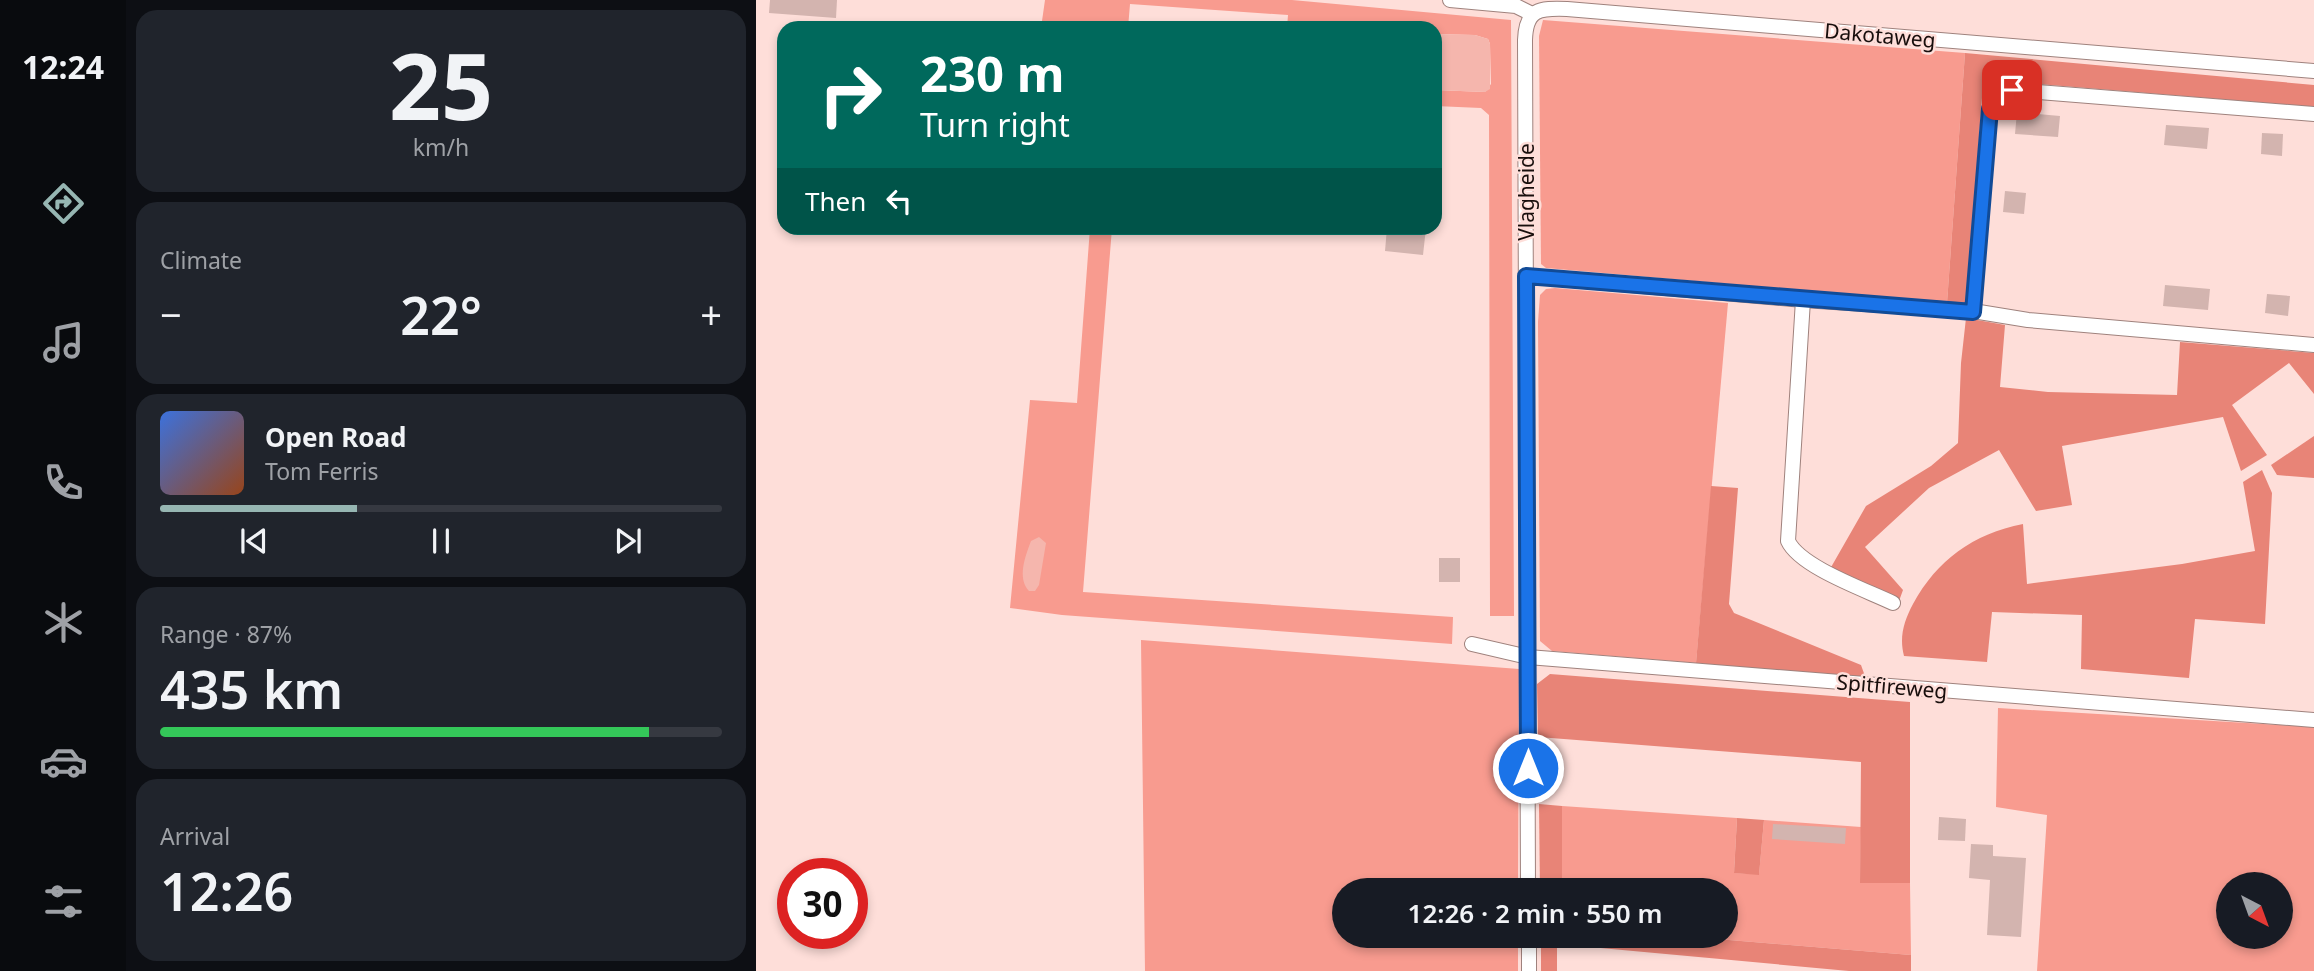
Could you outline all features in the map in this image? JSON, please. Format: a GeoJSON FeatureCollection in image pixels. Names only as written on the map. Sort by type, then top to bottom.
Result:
{"type":"FeatureCollection","features":[{"type":"Feature","properties":{"kind":"street","name":"Dakotaweg"},"geometry":{"type":"LineString","coordinates":[[1450,0],[1516,6],[1532,15],[1546,8],[1567,9],[2314,71]]}},
{"type":"Feature","properties":{"kind":"street"},"geometry":{"type":"LineString","coordinates":[[1525,0],[1532,15]]}},
{"type":"Feature","properties":{"kind":"street","name":"Vlagheide"},"geometry":{"type":"LineString","coordinates":[[1528,878],[1525,28],[1532,15]]}},
{"type":"Feature","properties":{"kind":"street"},"geometry":{"type":"LineString","coordinates":[[1973,312],[1990,109],[1999,92],[2012,90],[2314,114]]}},
{"type":"Feature","properties":{"kind":"street"},"geometry":{"type":"LineString","coordinates":[[1526,276],[1973,312],[2028,320],[2314,345]]}},
{"type":"Feature","properties":{"kind":"street"},"geometry":{"type":"LineString","coordinates":[[1803,300],[1788,541],[1792,550],[1807,562],[1893,603]]}},
{"type":"Feature","properties":{"kind":"street","name":"Spitfireweg"},"geometry":{"type":"LineString","coordinates":[[1472,644],[1528,657],[2314,720]]}},
{"type":"Feature","properties":{"kind":"street"},"geometry":{"type":"LineString","coordinates":[[1529,948],[1529,971]]}},
{"type":"Feature","properties":{"kind":"shaded area"},"geometry":{"type":"Polygon","coordinates":[[[1045,0],[1292,0],[1511,20],[1514,616],[1490,616],[1489,115],[1481,108],[1442,106],[1442,90],[1485,92],[1491,84],[1488,39],[1475,35],[1442,34],[1442,21],[1288,21],[1288,15],[1130,4],[1129,21],[1042,21],[1045,0]]]}},
{"type":"Feature","properties":{"kind":"shaded area"},"geometry":{"type":"Polygon","coordinates":[[[1543,20],[1965,53],[1947,303],[1546,268],[1541,264],[1539,36],[1543,20]]]}},
{"type":"Feature","properties":{"kind":"shaded area"},"geometry":{"type":"Polygon","coordinates":[[[1442,34],[1475,35],[1488,39],[1490,89],[1485,92],[1442,90],[1442,34]]]}},
{"type":"Feature","properties":{"kind":"shaded area"},"geometry":{"type":"Polygon","coordinates":[[[1965,53],[2314,85],[2314,107],[2015,82],[1992,87],[1982,98],[1967,305],[1947,303],[1965,53]]]}},
{"type":"Feature","properties":{"kind":"shaded area"},"geometry":{"type":"Polygon","coordinates":[[[1089,235],[1111,235],[1083,592],[1453,617],[1452,644],[1062,615],[1010,608],[1030,400],[1077,403],[1089,235]]]}},
{"type":"Feature","properties":{"kind":"shaded area"},"geometry":{"type":"Polygon","coordinates":[[[1546,289],[1728,303],[1696,663],[1552,651],[1540,641],[1538,322],[1540,295],[1546,289]]]}},
{"type":"Feature","properties":{"kind":"shaded area"},"geometry":{"type":"Polygon","coordinates":[[[1966,318],[2005,325],[2000,387],[2048,392],[2177,395],[2180,342],[2314,353],[2314,394],[2289,363],[2232,405],[2267,455],[2241,471],[2223,417],[2062,446],[2072,505],[2036,511],[1999,450],[1929,488],[1865,547],[1903,590],[1899,601],[1830,569],[1866,506],[1931,466],[1958,443],[1961,363],[1966,318]]]}},
{"type":"Feature","properties":{"kind":"shaded area"},"geometry":{"type":"Polygon","coordinates":[[[2314,436],[2314,478],[2277,475],[2271,465],[2314,436]]]}},
{"type":"Feature","properties":{"kind":"shaded area"},"geometry":{"type":"Polygon","coordinates":[[[2262,470],[2272,493],[2265,624],[2195,619],[2189,678],[2081,669],[2082,615],[1992,612],[1987,662],[1904,656],[1903,629],[1913,604],[1933,574],[1958,551],[1973,542],[2023,524],[2027,584],[2182,564],[2255,551],[2243,482],[2262,470]]]}},
{"type":"Feature","properties":{"kind":"shaded area"},"geometry":{"type":"Polygon","coordinates":[[[1711,486],[1738,488],[1729,604],[1734,613],[1861,665],[1866,679],[1696,663],[1711,486]]]}},
{"type":"Feature","properties":{"kind":"shaded area"},"geometry":{"type":"Polygon","coordinates":[[[1039,537],[1046,543],[1039,585],[1035,591],[1029,591],[1023,580],[1023,567],[1031,541],[1039,537]]]}},
{"type":"Feature","properties":{"kind":"shaded area"},"geometry":{"type":"Polygon","coordinates":[[[1141,640],[1519,669],[1518,878],[1332,878],[1332,948],[1518,948],[1518,971],[1145,971],[1141,640]]]}},
{"type":"Feature","properties":{"kind":"shaded area"},"geometry":{"type":"Polygon","coordinates":[[[1550,674],[1910,702],[1910,883],[1860,883],[1861,762],[1538,737],[1537,684],[1550,674]]]}},
{"type":"Feature","properties":{"kind":"shaded area"},"geometry":{"type":"Polygon","coordinates":[[[1998,708],[2314,727],[2314,971],[2037,971],[2047,815],[1996,807],[1998,708]]]}},
{"type":"Feature","properties":{"kind":"shaded area"},"geometry":{"type":"Polygon","coordinates":[[[1539,804],[1562,806],[1562,878],[1540,878],[1539,804]]]}},
{"type":"Feature","properties":{"kind":"shaded area"},"geometry":{"type":"Polygon","coordinates":[[[1562,806],[1737,818],[1734,873],[1759,874],[1764,820],[1861,827],[1860,883],[1910,883],[1911,955],[1738,941],[1738,878],[1562,878],[1562,806]]]}},
{"type":"Feature","properties":{"kind":"shaded area"},"geometry":{"type":"Polygon","coordinates":[[[1737,818],[1764,820],[1759,875],[1734,873],[1737,818]]]}},
{"type":"Feature","properties":{"kind":"shaded area"},"geometry":{"type":"Polygon","coordinates":[[[1738,941],[1911,955],[1911,971],[1849,971],[1600,948],[1738,948],[1738,941]]]}},
{"type":"Feature","properties":{"kind":"shaded area"},"geometry":{"type":"Polygon","coordinates":[[[1541,948],[1557,948],[1557,971],[1541,971],[1541,948]]]}},
{"type":"Feature","properties":{"kind":"building"},"geometry":{"type":"Polygon","coordinates":[[[770,0],[837,0],[836,18],[769,13],[770,0]]]}},
{"type":"Feature","properties":{"kind":"building"},"geometry":{"type":"Polygon","coordinates":[[[2017,112],[2060,116],[2058,137],[2015,134],[2017,112]]]}},
{"type":"Feature","properties":{"kind":"building"},"geometry":{"type":"Polygon","coordinates":[[[2166,125],[2209,128],[2207,149],[2164,145],[2166,125]]]}},
{"type":"Feature","properties":{"kind":"building"},"geometry":{"type":"Polygon","coordinates":[[[2262,133],[2283,134],[2282,156],[2261,154],[2262,133]]]}},
{"type":"Feature","properties":{"kind":"building"},"geometry":{"type":"Polygon","coordinates":[[[2005,191],[2026,193],[2024,214],[2003,212],[2005,191]]]}},
{"type":"Feature","properties":{"kind":"building"},"geometry":{"type":"Polygon","coordinates":[[[1386,235],[1425,235],[1423,255],[1385,251],[1386,235]]]}},
{"type":"Feature","properties":{"kind":"building"},"geometry":{"type":"Polygon","coordinates":[[[2165,285],[2210,289],[2208,310],[2163,306],[2165,285]]]}},
{"type":"Feature","properties":{"kind":"building"},"geometry":{"type":"Polygon","coordinates":[[[2267,294],[2290,296],[2288,316],[2265,313],[2267,294]]]}},
{"type":"Feature","properties":{"kind":"building"},"geometry":{"type":"Polygon","coordinates":[[[1439,558],[1460,558],[1460,582],[1439,582],[1439,558]]]}},
{"type":"Feature","properties":{"kind":"building"},"geometry":{"type":"Polygon","coordinates":[[[1939,817],[1966,819],[1965,841],[1938,840],[1939,817]]]}},
{"type":"Feature","properties":{"kind":"building"},"geometry":{"type":"Polygon","coordinates":[[[1773,824],[1846,828],[1845,844],[1772,839],[1773,824]]]}},
{"type":"Feature","properties":{"kind":"building"},"geometry":{"type":"Polygon","coordinates":[[[1971,844],[1993,845],[1993,856],[2026,858],[2021,937],[1987,935],[1990,880],[1969,878],[1971,844]]]}},
{"type":"Feature","properties":{"kind":"route"},"geometry":{"type":"LineString","coordinates":[[1528,768],[1526,276],[1973,312],[1990,109],[1999,92],[2012,90]]}}]}
